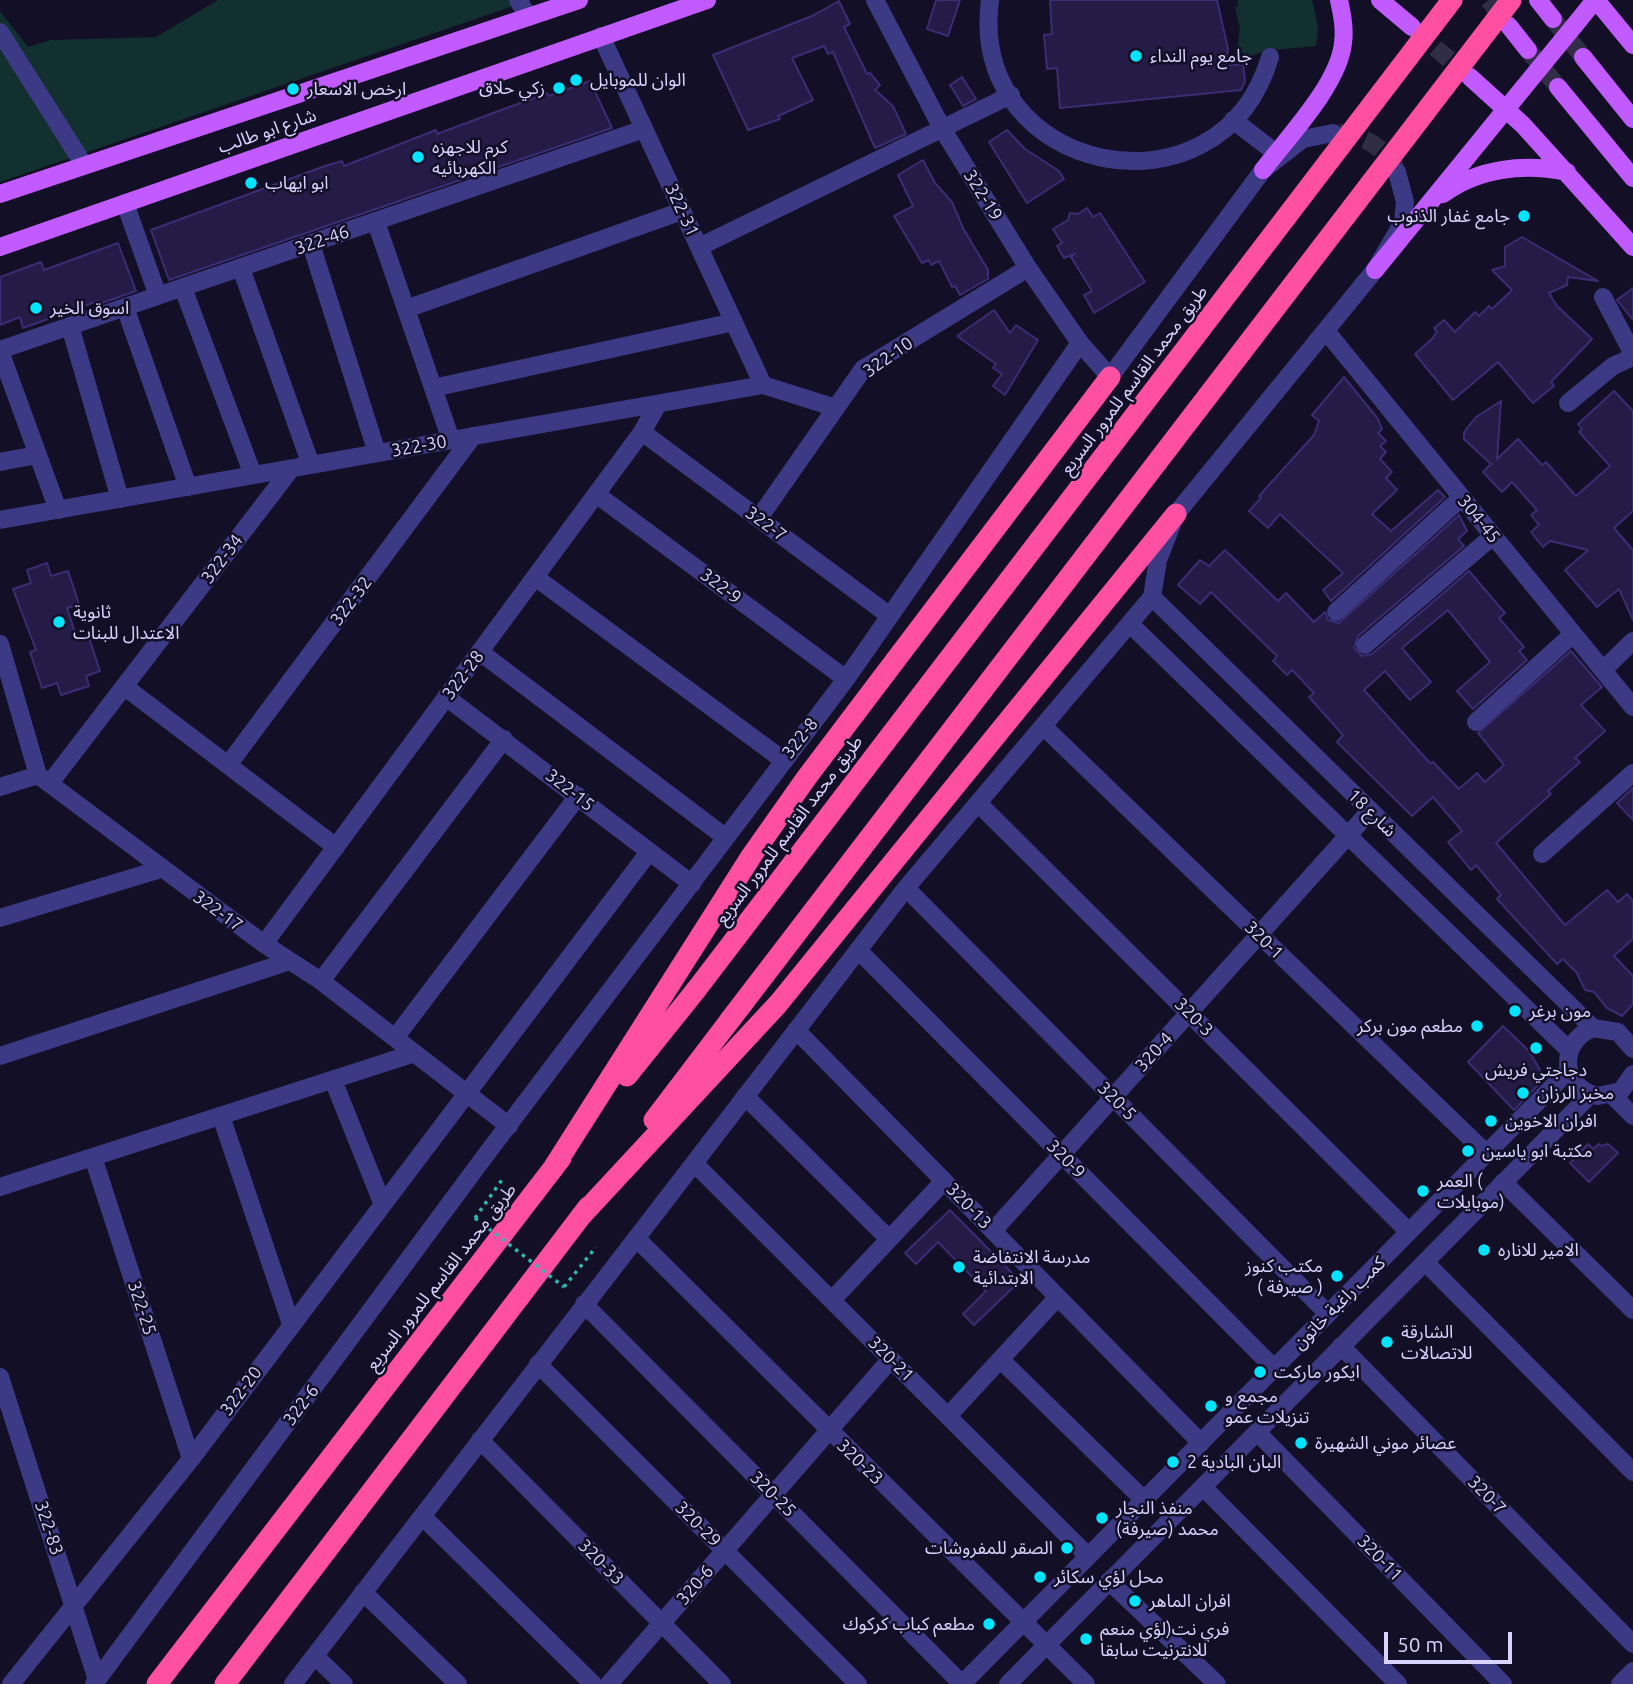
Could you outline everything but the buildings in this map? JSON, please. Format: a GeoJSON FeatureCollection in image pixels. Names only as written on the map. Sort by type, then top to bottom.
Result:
{"type":"FeatureCollection","features":[{"type":"Feature","properties":{"kind":"highway","name":"طريق محمد القاسم للمرور السريع"},"geometry":{"type":"LineString","coordinates":[[157,1684],[552,1170],[696,990],[1452,0]]}},
{"type":"Feature","properties":{"kind":"highway"},"geometry":{"type":"LineString","coordinates":[[225,1684],[1511,0]]}},
{"type":"Feature","properties":{"kind":"highway"},"geometry":{"type":"LineString","coordinates":[[552,1170],[752,855],[807,777],[1110,377]]}},
{"type":"Feature","properties":{"kind":"highway"},"geometry":{"type":"LineString","coordinates":[[581,1216],[778,1004],[1176,514]]}},
{"type":"Feature","properties":{"kind":"main road","name":"شارع ابو طالب"},"geometry":{"type":"LineString","coordinates":[[0,194],[579,0]]}},
{"type":"Feature","properties":{"kind":"main road","name":"شارع ابو طالب"},"geometry":{"type":"LineString","coordinates":[[0,247],[707,0]]}},
{"type":"Feature","properties":{"kind":"main road"},"geometry":{"type":"LineString","coordinates":[[1264,170],[1316,99],[1341,55],[1344,30],[1339,0]]}},
{"type":"Feature","properties":{"kind":"main road"},"geometry":{"type":"LineString","coordinates":[[1380,0],[1412,27]]}},
{"type":"Feature","properties":{"kind":"main road"},"geometry":{"type":"LineString","coordinates":[[1538,0],[1553,19]]}},
{"type":"Feature","properties":{"kind":"main road"},"geometry":{"type":"LineString","coordinates":[[1376,270],[1595,0],[1633,45]]}},
{"type":"Feature","properties":{"kind":"main road"},"geometry":{"type":"LineString","coordinates":[[1509,26],[1528,50]]}},
{"type":"Feature","properties":{"kind":"main road"},"geometry":{"type":"LineString","coordinates":[[1583,57],[1633,119]]}},
{"type":"Feature","properties":{"kind":"main road"},"geometry":{"type":"LineString","coordinates":[[1470,77],[1506,108],[1633,247]]}},
{"type":"Feature","properties":{"kind":"main road"},"geometry":{"type":"LineString","coordinates":[[1558,87],[1633,178]]}},
{"type":"Feature","properties":{"kind":"main road"},"geometry":{"type":"LineString","coordinates":[[1429,205],[1447,191],[1488,173],[1529,167],[1567,172]]}},
{"type":"Feature","properties":{"kind":"street"},"geometry":{"type":"LineString","coordinates":[[518,0],[529,17]]}},
{"type":"Feature","properties":{"kind":"street","name":"322-19"},"geometry":{"type":"LineString","coordinates":[[875,0],[943,130],[1028,268],[1080,343],[1110,377]]}},
{"type":"Feature","properties":{"kind":"street"},"geometry":{"type":"LineString","coordinates":[[990,0],[987,24],[997,72],[1023,114],[1060,145],[1107,162],[1156,162],[1201,145],[1233,120],[1252,100],[1269,57]]}},
{"type":"Feature","properties":{"kind":"street"},"geometry":{"type":"LineString","coordinates":[[0,32],[84,165]]}},
{"type":"Feature","properties":{"kind":"street","name":"322-31"},"geometry":{"type":"LineString","coordinates":[[601,36],[763,385]]}},
{"type":"Feature","properties":{"kind":"street"},"geometry":{"type":"LineString","coordinates":[[699,247],[1011,95]]}},
{"type":"Feature","properties":{"kind":"street"},"geometry":{"type":"LineString","coordinates":[[1233,120],[1276,153]]}},
{"type":"Feature","properties":{"kind":"street","name":"322-46"},"geometry":{"type":"LineString","coordinates":[[0,351],[644,130]]}},
{"type":"Feature","properties":{"kind":"street"},"geometry":{"type":"LineString","coordinates":[[1110,377],[1264,170],[1303,139],[1332,133]]}},
{"type":"Feature","properties":{"kind":"street"},"geometry":{"type":"LineString","coordinates":[[293,1684],[906,888],[1152,597],[1158,559],[1176,514],[1376,270],[1403,222],[1405,202],[1397,172]]}},
{"type":"Feature","properties":{"kind":"street"},"geometry":{"type":"LineString","coordinates":[[125,203],[158,296]]}},
{"type":"Feature","properties":{"kind":"street"},"geometry":{"type":"LineString","coordinates":[[406,309],[682,211]]}},
{"type":"Feature","properties":{"kind":"street"},"geometry":{"type":"LineString","coordinates":[[376,222],[451,440]]}},
{"type":"Feature","properties":{"kind":"street"},"geometry":{"type":"LineString","coordinates":[[311,244],[377,453]]}},
{"type":"Feature","properties":{"kind":"street"},"geometry":{"type":"LineString","coordinates":[[241,268],[311,465]]}},
{"type":"Feature","properties":{"kind":"street","name":"322-10"},"geometry":{"type":"LineString","coordinates":[[759,518],[863,369],[1028,268]]}},
{"type":"Feature","properties":{"kind":"street"},"geometry":{"type":"LineString","coordinates":[[183,288],[253,475]]}},
{"type":"Feature","properties":{"kind":"street"},"geometry":{"type":"LineString","coordinates":[[1568,403],[1613,366],[1633,355],[1603,297]]}},
{"type":"Feature","properties":{"kind":"street"},"geometry":{"type":"LineString","coordinates":[[125,307],[188,487]]}},
{"type":"Feature","properties":{"kind":"street"},"geometry":{"type":"LineString","coordinates":[[433,388],[734,322]]}},
{"type":"Feature","properties":{"kind":"street"},"geometry":{"type":"LineString","coordinates":[[69,326],[120,499]]}},
{"type":"Feature","properties":{"kind":"street","name":"304-45"},"geometry":{"type":"LineString","coordinates":[[1326,331],[1633,707]]}},
{"type":"Feature","properties":{"kind":"street","name":"322-8"},"geometry":{"type":"LineString","coordinates":[[509,1126],[846,679],[1080,343]]}},
{"type":"Feature","properties":{"kind":"street"},"geometry":{"type":"LineString","coordinates":[[0,351],[58,510]]}},
{"type":"Feature","properties":{"kind":"street","name":"322-30"},"geometry":{"type":"LineString","coordinates":[[0,520],[763,385],[836,408]]}},
{"type":"Feature","properties":{"kind":"street","name":"322-28"},"geometry":{"type":"LineString","coordinates":[[264,944],[642,432],[658,404]]}},
{"type":"Feature","properties":{"kind":"street","name":"322-7"},"geometry":{"type":"LineString","coordinates":[[642,432],[890,616]]}},
{"type":"Feature","properties":{"kind":"street","name":"322-32"},"geometry":{"type":"LineString","coordinates":[[228,765],[473,436]]}},
{"type":"Feature","properties":{"kind":"street"},"geometry":{"type":"LineString","coordinates":[[0,462],[37,455]]}},
{"type":"Feature","properties":{"kind":"street","name":"322-34"},"geometry":{"type":"LineString","coordinates":[[44,779],[125,687],[291,468]]}},
{"type":"Feature","properties":{"kind":"street","name":"322-9"},"geometry":{"type":"LineString","coordinates":[[596,494],[846,679]]}},
{"type":"Feature","properties":{"kind":"street"},"geometry":{"type":"LineString","coordinates":[[1336,612],[1462,497]]}},
{"type":"Feature","properties":{"kind":"street"},"geometry":{"type":"LineString","coordinates":[[1365,645],[1493,536]]}},
{"type":"Feature","properties":{"kind":"street"},"geometry":{"type":"LineString","coordinates":[[535,577],[783,760]]}},
{"type":"Feature","properties":{"kind":"street","name":"شارع 18"},"geometry":{"type":"LineString","coordinates":[[1152,597],[1593,1028]]}},
{"type":"Feature","properties":{"kind":"street","name":"شارع 18"},"geometry":{"type":"LineString","coordinates":[[1130,624],[1569,1051]]}},
{"type":"Feature","properties":{"kind":"street"},"geometry":{"type":"LineString","coordinates":[[1476,722],[1573,634]]}},
{"type":"Feature","properties":{"kind":"street"},"geometry":{"type":"LineString","coordinates":[[1603,670],[1633,641]]}},
{"type":"Feature","properties":{"kind":"street"},"geometry":{"type":"LineString","coordinates":[[0,787],[44,779],[1,648]]}},
{"type":"Feature","properties":{"kind":"street"},"geometry":{"type":"LineString","coordinates":[[480,652],[725,837]]}},
{"type":"Feature","properties":{"kind":"street"},"geometry":{"type":"LineString","coordinates":[[125,687],[336,847]]}},
{"type":"Feature","properties":{"kind":"street","name":"322-15"},"geometry":{"type":"LineString","coordinates":[[446,697],[692,884]]}},
{"type":"Feature","properties":{"kind":"street","name":"320-1"},"geometry":{"type":"LineString","coordinates":[[1043,726],[1487,1154]]}},
{"type":"Feature","properties":{"kind":"street"},"geometry":{"type":"LineString","coordinates":[[321,981],[503,739]]}},
{"type":"Feature","properties":{"kind":"street"},"geometry":{"type":"LineString","coordinates":[[1542,854],[1633,773]]}},
{"type":"Feature","properties":{"kind":"street","name":"322-17"},"geometry":{"type":"LineString","coordinates":[[44,779],[161,869],[264,944],[321,981],[509,1126]]}},
{"type":"Feature","properties":{"kind":"street"},"geometry":{"type":"LineString","coordinates":[[395,1038],[578,796]]}},
{"type":"Feature","properties":{"kind":"street","name":"320-3"},"geometry":{"type":"LineString","coordinates":[[978,803],[1409,1232]]}},
{"type":"Feature","properties":{"kind":"street","name":"320-4"},"geometry":{"type":"LineString","coordinates":[[993,1231],[1370,811]]}},
{"type":"Feature","properties":{"kind":"street","name":"322-20"},"geometry":{"type":"LineString","coordinates":[[11,1684],[191,1459],[649,852]]}},
{"type":"Feature","properties":{"kind":"street"},"geometry":{"type":"LineString","coordinates":[[0,918],[161,869]]}},
{"type":"Feature","properties":{"kind":"street","name":"320-5"},"geometry":{"type":"LineString","coordinates":[[906,888],[1328,1314]]}},
{"type":"Feature","properties":{"kind":"street","name":"320-9"},"geometry":{"type":"LineString","coordinates":[[858,950],[1275,1368]]}},
{"type":"Feature","properties":{"kind":"street"},"geometry":{"type":"LineString","coordinates":[[0,1056],[290,961]]}},
{"type":"Feature","properties":{"kind":"street"},"geometry":{"type":"LineString","coordinates":[[1630,1038],[1610,1029],[1593,1028],[1578,1036],[1569,1051],[1568,1071],[1576,1086],[1590,1095],[1612,1095],[1628,1084],[1633,1074]]}},
{"type":"Feature","properties":{"kind":"street","name":"320-13"},"geometry":{"type":"LineString","coordinates":[[796,1030],[1201,1443]]}},
{"type":"Feature","properties":{"kind":"street"},"geometry":{"type":"LineString","coordinates":[[0,1187],[415,1054]]}},
{"type":"Feature","properties":{"kind":"street","name":"كمب راغبة خاتون"},"geometry":{"type":"LineString","coordinates":[[962,1684],[1568,1071]]}},
{"type":"Feature","properties":{"kind":"street"},"geometry":{"type":"LineString","coordinates":[[333,1080],[383,1205]]}},
{"type":"Feature","properties":{"kind":"street","name":"كمب راغبة خاتون"},"geometry":{"type":"LineString","coordinates":[[1008,1684],[1590,1095]]}},
{"type":"Feature","properties":{"kind":"street"},"geometry":{"type":"LineString","coordinates":[[1612,1095],[1633,1116]]}},
{"type":"Feature","properties":{"kind":"street"},"geometry":{"type":"LineString","coordinates":[[745,1096],[889,1239]]}},
{"type":"Feature","properties":{"kind":"street"},"geometry":{"type":"LineString","coordinates":[[221,1116],[291,1324]]}},
{"type":"Feature","properties":{"kind":"street","name":"322-6"},"geometry":{"type":"LineString","coordinates":[[96,1682],[509,1126]]}},
{"type":"Feature","properties":{"kind":"street","name":"322-25"},"geometry":{"type":"LineString","coordinates":[[93,1157],[191,1459]]}},
{"type":"Feature","properties":{"kind":"street","name":"320-21"},"geometry":{"type":"LineString","coordinates":[[694,1163],[1088,1556]]}},
{"type":"Feature","properties":{"kind":"street"},"geometry":{"type":"LineString","coordinates":[[832,1300],[944,1181]]}},
{"type":"Feature","properties":{"kind":"street"},"geometry":{"type":"LineString","coordinates":[[1503,1182],[1633,1310]]}},
{"type":"Feature","properties":{"kind":"street","name":"320-23"},"geometry":{"type":"LineString","coordinates":[[636,1238],[1086,1684]]}},
{"type":"Feature","properties":{"kind":"street"},"geometry":{"type":"LineString","coordinates":[[1425,1262],[1633,1472]]}},
{"type":"Feature","properties":{"kind":"street"},"geometry":{"type":"LineString","coordinates":[[948,1416],[1058,1297]]}},
{"type":"Feature","properties":{"kind":"street","name":"320-25"},"geometry":{"type":"LineString","coordinates":[[584,1304],[962,1684]]}},
{"type":"Feature","properties":{"kind":"street","name":"320-7"},"geometry":{"type":"LineString","coordinates":[[1341,1346],[1633,1644]]}},
{"type":"Feature","properties":{"kind":"street","name":"320-6"},"geometry":{"type":"LineString","coordinates":[[609,1684],[891,1359]]}},
{"type":"Feature","properties":{"kind":"street"},"geometry":{"type":"LineString","coordinates":[[1001,1360],[1144,1500]]}},
{"type":"Feature","properties":{"kind":"street","name":"320-29"},"geometry":{"type":"LineString","coordinates":[[538,1364],[858,1684]]}},
{"type":"Feature","properties":{"kind":"street","name":"322-83"},"geometry":{"type":"LineString","coordinates":[[0,1377],[96,1682]]}},
{"type":"Feature","properties":{"kind":"street","name":"320-11"},"geometry":{"type":"LineString","coordinates":[[1257,1432],[1503,1684]]}},
{"type":"Feature","properties":{"kind":"street","name":"320-33"},"geometry":{"type":"LineString","coordinates":[[480,1440],[722,1684]]}},
{"type":"Feature","properties":{"kind":"street"},"geometry":{"type":"LineString","coordinates":[[1203,1487],[1398,1684]]}},
{"type":"Feature","properties":{"kind":"street"},"geometry":{"type":"LineString","coordinates":[[422,1516],[593,1684]]}},
{"type":"Feature","properties":{"kind":"street"},"geometry":{"type":"LineString","coordinates":[[1109,1581],[1217,1684]]}},
{"type":"Feature","properties":{"kind":"street"},"geometry":{"type":"LineString","coordinates":[[363,1592],[458,1684]]}},
{"type":"Feature","properties":{"kind":"street"},"geometry":{"type":"LineString","coordinates":[[315,1656],[344,1684]]}},
{"type":"Feature","properties":{"kind":"street"},"geometry":{"type":"LineString","coordinates":[[1620,1684],[1633,1671]]}},
{"type":"Feature","properties":{"kind":"path"},"geometry":{"type":"LineString","coordinates":[[504,1177],[475,1218],[564,1287],[596,1247]]}},
{"type":"Feature","properties":{"kind":"green space"},"geometry":{"type":"Polygon","coordinates":[[[218,0],[531,0],[0,182],[0,11],[28,47],[51,40],[156,37],[218,0]]]}},
{"type":"Feature","properties":{"kind":"green space"},"geometry":{"type":"Polygon","coordinates":[[[1238,0],[1312,0],[1318,26],[1316,46],[1264,51],[1235,62],[1240,29],[1235,7],[1238,7],[1238,0]]]}},
{"type":"Feature","properties":{"kind":"tunnel"},"geometry":{"type":"LineString","coordinates":[[1489,0],[1508,25]]}},
{"type":"Feature","properties":{"kind":"tunnel"},"geometry":{"type":"LineString","coordinates":[[1553,19],[1583,57]]}},
{"type":"Feature","properties":{"kind":"tunnel"},"geometry":{"type":"LineString","coordinates":[[1415,30],[1468,76]]}},
{"type":"Feature","properties":{"kind":"tunnel"},"geometry":{"type":"LineString","coordinates":[[1528,50],[1558,87]]}},
{"type":"Feature","properties":{"kind":"tunnel"},"geometry":{"type":"LineString","coordinates":[[1339,133],[1356,136],[1379,148],[1396,169]]}},
{"type":"Feature","properties":{"kind":"place","name":"جامع يوم النداء"},"geometry":{"type":"Point","coordinates":[1136,56]}},
{"type":"Feature","properties":{"kind":"place","name":"الوان للموبايل"},"geometry":{"type":"Point","coordinates":[576,80]}},
{"type":"Feature","properties":{"kind":"place","name":"زكي حلاق"},"geometry":{"type":"Point","coordinates":[559,88]}},
{"type":"Feature","properties":{"kind":"place","name":"ارخص الاسعار"},"geometry":{"type":"Point","coordinates":[293,89]}},
{"type":"Feature","properties":{"kind":"place","name":"كرم للاجهزه الكهربائيه"},"geometry":{"type":"Point","coordinates":[418,157]}},
{"type":"Feature","properties":{"kind":"place","name":"ابو ايهاب"},"geometry":{"type":"Point","coordinates":[251,183]}},
{"type":"Feature","properties":{"kind":"place","name":"جامع غفار الذنوب"},"geometry":{"type":"Point","coordinates":[1524,216]}},
{"type":"Feature","properties":{"kind":"place","name":"اسوق الخير"},"geometry":{"type":"Point","coordinates":[36,308]}},
{"type":"Feature","properties":{"kind":"place","name":"ثانوية الاعتدال للبنات"},"geometry":{"type":"Point","coordinates":[59,622]}},
{"type":"Feature","properties":{"kind":"place","name":"مون برغر"},"geometry":{"type":"Point","coordinates":[1515,1011]}},
{"type":"Feature","properties":{"kind":"place","name":"مطعم مون بركر"},"geometry":{"type":"Point","coordinates":[1477,1026]}},
{"type":"Feature","properties":{"kind":"place","name":"دجاجتي فريش"},"geometry":{"type":"Point","coordinates":[1536,1048]}},
{"type":"Feature","properties":{"kind":"place","name":"مخبز الرزان"},"geometry":{"type":"Point","coordinates":[1523,1093]}},
{"type":"Feature","properties":{"kind":"place","name":"افران الاخوين"},"geometry":{"type":"Point","coordinates":[1491,1121]}},
{"type":"Feature","properties":{"kind":"place","name":"مكتبة ابو ياسين"},"geometry":{"type":"Point","coordinates":[1468,1151]}},
{"type":"Feature","properties":{"kind":"place","name":"العمر ( موبايلات)"},"geometry":{"type":"Point","coordinates":[1423,1191]}},
{"type":"Feature","properties":{"kind":"place","name":"الامير للاناره"},"geometry":{"type":"Point","coordinates":[1484,1250]}},
{"type":"Feature","properties":{"kind":"place","name":"مدرسة الانتفاضة الابتدائية"},"geometry":{"type":"Point","coordinates":[959,1267]}},
{"type":"Feature","properties":{"kind":"place","name":"مكتب كنوز ( صيرفة )"},"geometry":{"type":"Point","coordinates":[1337,1276]}},
{"type":"Feature","properties":{"kind":"place","name":"الشارقة للاتصالات"},"geometry":{"type":"Point","coordinates":[1387,1342]}},
{"type":"Feature","properties":{"kind":"place","name":"ايكور ماركت"},"geometry":{"type":"Point","coordinates":[1260,1372]}},
{"type":"Feature","properties":{"kind":"place","name":"مجمع و تنزيلات عمو"},"geometry":{"type":"Point","coordinates":[1211,1406]}},
{"type":"Feature","properties":{"kind":"place","name":"عصائر موني الشهيرة"},"geometry":{"type":"Point","coordinates":[1301,1443]}},
{"type":"Feature","properties":{"kind":"place","name":"البان البادية 2"},"geometry":{"type":"Point","coordinates":[1173,1462]}},
{"type":"Feature","properties":{"kind":"place","name":"منفذ النجار محمد (صيرفة)"},"geometry":{"type":"Point","coordinates":[1102,1518]}},
{"type":"Feature","properties":{"kind":"place","name":"الصقر للمفروشات"},"geometry":{"type":"Point","coordinates":[1067,1548]}},
{"type":"Feature","properties":{"kind":"place","name":"محل لؤي سكائر"},"geometry":{"type":"Point","coordinates":[1040,1577]}},
{"type":"Feature","properties":{"kind":"place","name":"افران الماهر"},"geometry":{"type":"Point","coordinates":[1135,1601]}},
{"type":"Feature","properties":{"kind":"place","name":"مطعم كباب كركوك"},"geometry":{"type":"Point","coordinates":[989,1624]}},
{"type":"Feature","properties":{"kind":"place","name":"فري نت(لؤي منعم للانترنيت سابقا"},"geometry":{"type":"Point","coordinates":[1086,1639]}}]}
